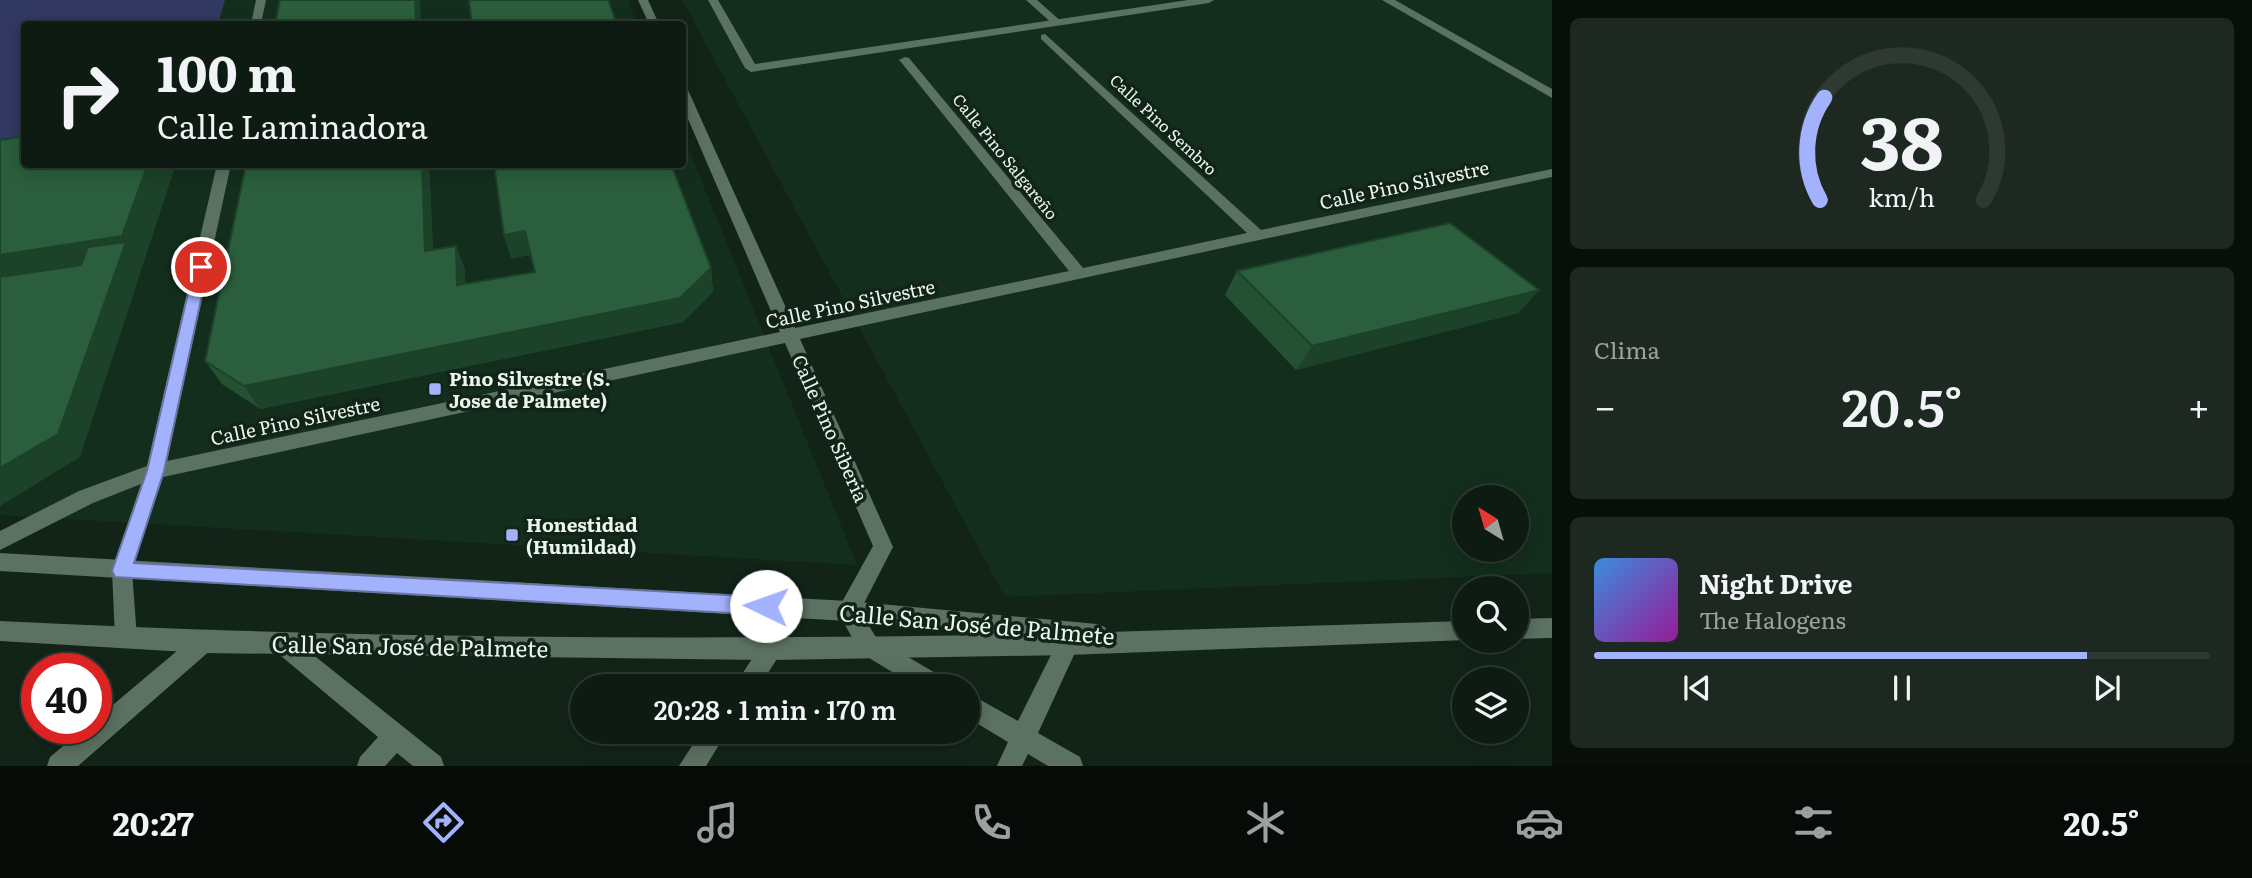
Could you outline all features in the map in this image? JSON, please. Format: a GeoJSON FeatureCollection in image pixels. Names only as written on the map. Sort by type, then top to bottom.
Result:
{"type":"FeatureCollection","features":[{"type":"Feature","properties":{"kind":"street"},"geometry":{"type":"LineString","coordinates":[[257,21],[261,0]]}},
{"type":"Feature","properties":{"kind":"street"},"geometry":{"type":"LineString","coordinates":[[643,0],[653,21]]}},
{"type":"Feature","properties":{"kind":"street"},"geometry":{"type":"LineString","coordinates":[[713,0],[751,68],[1209,0]]}},
{"type":"Feature","properties":{"kind":"street"},"geometry":{"type":"LineString","coordinates":[[1031,0],[1058,23]]}},
{"type":"Feature","properties":{"kind":"street"},"geometry":{"type":"LineString","coordinates":[[1387,0],[1552,94]]}},
{"type":"Feature","properties":{"kind":"street","name":"Calle Pino Sembro"},"geometry":{"type":"LineString","coordinates":[[1045,37],[1259,236]]}},
{"type":"Feature","properties":{"kind":"street","name":"Calle Pino Salgareño"},"geometry":{"type":"LineString","coordinates":[[905,60],[1081,275]]}},
{"type":"Feature","properties":{"kind":"street","name":"Calle Pino Siberia"},"geometry":{"type":"LineString","coordinates":[[686,99],[883,547],[848,611]]}},
{"type":"Feature","properties":{"kind":"street"},"geometry":{"type":"LineString","coordinates":[[126,638],[122,571],[155,471],[223,168]]}},
{"type":"Feature","properties":{"kind":"street","name":"Calle Pino Silvestre"},"geometry":{"type":"LineString","coordinates":[[0,541],[86,497],[155,471],[1552,173]]}},
{"type":"Feature","properties":{"kind":"street","name":"Calle San José de Palmete"},"geometry":{"type":"LineString","coordinates":[[0,562],[848,611],[1157,639]]}},
{"type":"Feature","properties":{"kind":"street"},"geometry":{"type":"LineString","coordinates":[[848,611],[869,646],[916,674]]}},
{"type":"Feature","properties":{"kind":"street"},"geometry":{"type":"LineString","coordinates":[[1529,629],[1552,628]]}},
{"type":"Feature","properties":{"kind":"street","name":"Calle San José de Palmete"},"geometry":{"type":"LineString","coordinates":[[0,631],[283,644],[772,649],[1068,644],[1452,631]]}},
{"type":"Feature","properties":{"kind":"street"},"geometry":{"type":"LineString","coordinates":[[59,766],[204,642]]}},
{"type":"Feature","properties":{"kind":"street"},"geometry":{"type":"LineString","coordinates":[[283,644],[432,766]]}},
{"type":"Feature","properties":{"kind":"street"},"geometry":{"type":"LineString","coordinates":[[1009,766],[1068,644]]}},
{"type":"Feature","properties":{"kind":"street"},"geometry":{"type":"LineString","coordinates":[[754,674],[772,649]]}},
{"type":"Feature","properties":{"kind":"street"},"geometry":{"type":"LineString","coordinates":[[980,712],[1072,766]]}},
{"type":"Feature","properties":{"kind":"street"},"geometry":{"type":"LineString","coordinates":[[369,766],[396,737]]}},
{"type":"Feature","properties":{"kind":"street"},"geometry":{"type":"LineString","coordinates":[[691,766],[707,744]]}},
{"type":"Feature","properties":{"kind":"shaded area"},"geometry":{"type":"Polygon","coordinates":[[[0,0],[628,0],[636,21],[21,21],[21,168],[686,168],[686,142],[857,565],[0,515],[0,0]]]}},
{"type":"Feature","properties":{"kind":"shaded area"},"geometry":{"type":"Polygon","coordinates":[[[0,0],[225,0],[219,21],[21,21],[21,165],[0,171],[0,0]]]}},
{"type":"Feature","properties":{"kind":"shaded area"},"geometry":{"type":"Polygon","coordinates":[[[682,0],[1552,0],[1552,573],[1005,597],[682,0]]]}},
{"type":"Feature","properties":{"kind":"building"},"geometry":{"type":"Polygon","coordinates":[[[280,0],[415,0],[416,21],[276,21],[280,0]]]}},
{"type":"Feature","properties":{"kind":"building"},"geometry":{"type":"Polygon","coordinates":[[[469,0],[608,0],[616,21],[472,21],[469,0]]]}},
{"type":"Feature","properties":{"kind":"building"},"geometry":{"type":"Polygon","coordinates":[[[21,136],[21,168],[147,168],[122,236],[0,255],[0,140],[21,136]]]}},
{"type":"Feature","properties":{"kind":"building"},"geometry":{"type":"Polygon","coordinates":[[[245,168],[422,168],[425,251],[456,246],[457,285],[535,272],[525,231],[504,235],[495,168],[673,168],[711,268],[680,298],[244,386],[205,361],[245,168]]]}},
{"type":"Feature","properties":{"kind":"building"},"geometry":{"type":"Polygon","coordinates":[[[1450,223],[1539,290],[1312,346],[1237,271],[1450,223]]]}},
{"type":"Feature","properties":{"kind":"building"},"geometry":{"type":"Polygon","coordinates":[[[126,242],[58,434],[0,468],[0,277],[81,265],[88,247],[126,242]]]}},
{"type":"Feature","properties":{"kind":"place","name":"Pino Silvestre (S. Jose de Palmete)"},"geometry":{"type":"Point","coordinates":[435,389]}},
{"type":"Feature","properties":{"kind":"place","name":"Honestidad (Humildad)"},"geometry":{"type":"Point","coordinates":[512,535]}},
{"type":"Feature","properties":{"kind":"route"},"geometry":{"type":"LineString","coordinates":[[201,267],[155,471],[122,571],[766,606]]}}]}
